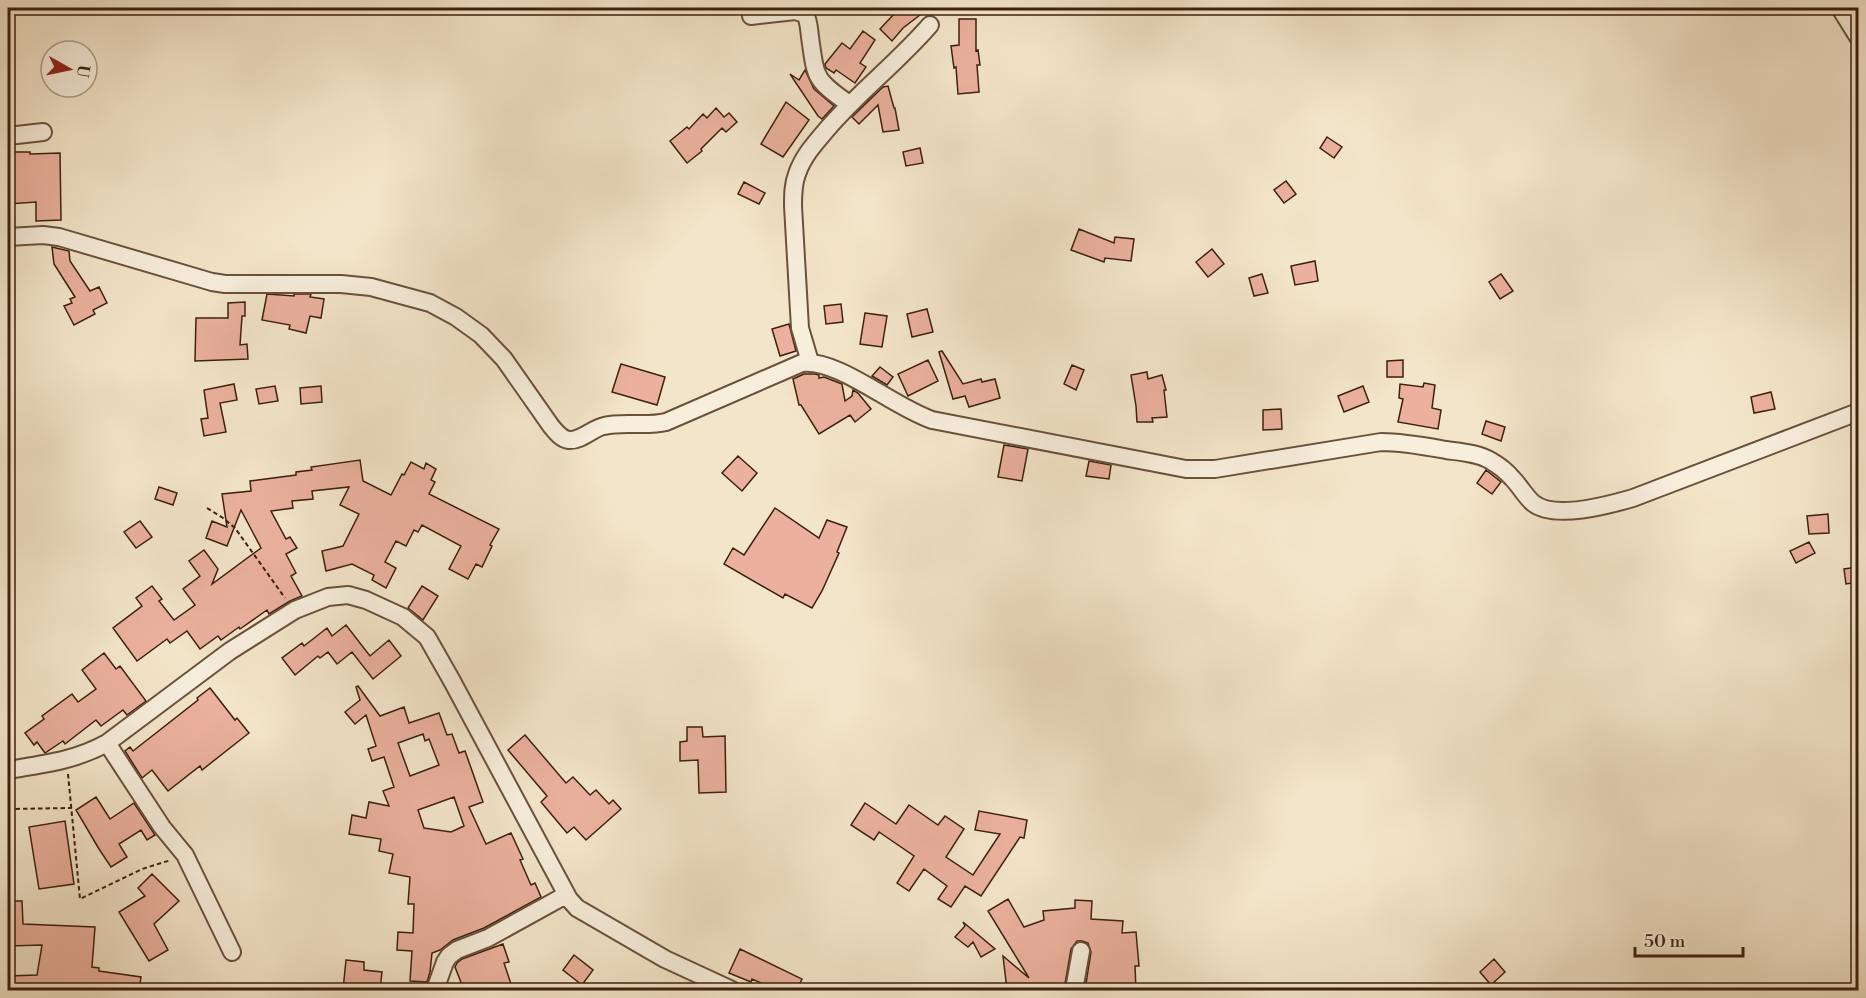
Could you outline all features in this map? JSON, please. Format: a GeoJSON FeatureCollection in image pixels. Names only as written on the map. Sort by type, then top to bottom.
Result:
{"type":"FeatureCollection","features":[{"type":"Feature","properties":{"kind":"street"},"geometry":{"type":"LineString","coordinates":[[1840,8],[1858,37]]}},
{"type":"Feature","properties":{"kind":"street"},"geometry":{"type":"LineString","coordinates":[[751,16],[795,11],[805,14],[815,72],[822,84],[849,104]]}},
{"type":"Feature","properties":{"kind":"street"},"geometry":{"type":"LineString","coordinates":[[810,362],[800,328],[793,191],[797,174],[812,146],[849,104],[908,51],[930,25]]}},
{"type":"Feature","properties":{"kind":"street"},"geometry":{"type":"LineString","coordinates":[[8,136],[43,132]]}},
{"type":"Feature","properties":{"kind":"street"},"geometry":{"type":"LineString","coordinates":[[8,237],[43,235],[59,237],[212,282],[341,284],[371,287],[430,303],[456,317],[481,335],[504,359],[558,435],[567,440],[575,440],[601,426],[611,424],[652,425],[666,422],[802,363],[810,362],[832,367],[905,409],[932,420],[1186,469],[1215,469],[1381,442],[1401,442],[1469,454],[1490,460],[1512,478],[1534,504],[1544,509],[1560,510],[1592,508],[1633,498],[1858,412]]}},
{"type":"Feature","properties":{"kind":"street"},"geometry":{"type":"LineString","coordinates":[[8,770],[88,754],[107,743],[230,651],[295,610],[328,597],[348,595],[366,600],[403,617],[427,637],[566,895],[578,908],[665,959],[732,990]]}},
{"type":"Feature","properties":{"kind":"street"},"geometry":{"type":"LineString","coordinates":[[107,743],[162,827],[185,855],[232,952]]}},
{"type":"Feature","properties":{"kind":"street"},"geometry":{"type":"LineString","coordinates":[[435,990],[445,962],[457,950],[488,938],[566,895]]}},
{"type":"Feature","properties":{"kind":"street"},"geometry":{"type":"LineString","coordinates":[[1074,990],[1082,951]]}},
{"type":"Feature","properties":{"kind":"path"},"geometry":{"type":"LineString","coordinates":[[207,508],[235,528],[273,583],[295,610]]}},
{"type":"Feature","properties":{"kind":"path"},"geometry":{"type":"LineString","coordinates":[[66,760],[80,899],[142,870],[185,855]]}},
{"type":"Feature","properties":{"kind":"path"},"geometry":{"type":"LineString","coordinates":[[8,809],[72,808]]}},
{"type":"Feature","properties":{"kind":"building"},"geometry":{"type":"Polygon","coordinates":[[[889,8],[929,8],[903,28],[892,41],[880,29],[894,14],[889,8]]]}},
{"type":"Feature","properties":{"kind":"building"},"geometry":{"type":"Polygon","coordinates":[[[959,19],[976,19],[976,51],[978,50],[980,65],[977,65],[979,92],[958,94],[956,67],[954,68],[951,46],[959,45],[959,19]]]}},
{"type":"Feature","properties":{"kind":"building"},"geometry":{"type":"Polygon","coordinates":[[[863,31],[875,40],[860,63],[866,67],[855,83],[836,70],[834,73],[826,68],[825,64],[842,43],[850,49],[863,31]]]}},
{"type":"Feature","properties":{"kind":"building"},"geometry":{"type":"Polygon","coordinates":[[[805,70],[814,89],[834,106],[822,119],[790,74],[799,80],[805,70]]]}},
{"type":"Feature","properties":{"kind":"building"},"geometry":{"type":"Polygon","coordinates":[[[888,86],[899,130],[883,132],[878,105],[859,124],[852,117],[883,87],[888,86]]]}},
{"type":"Feature","properties":{"kind":"building"},"geometry":{"type":"Polygon","coordinates":[[[786,102],[809,120],[783,157],[761,144],[786,102]]]}},
{"type":"Feature","properties":{"kind":"building"},"geometry":{"type":"Polygon","coordinates":[[[716,108],[724,117],[729,113],[737,122],[726,132],[722,128],[701,149],[702,151],[687,163],[670,141],[687,127],[689,129],[703,114],[707,118],[716,108]]]}},
{"type":"Feature","properties":{"kind":"building"},"geometry":{"type":"Polygon","coordinates":[[[1327,137],[1342,147],[1334,158],[1320,148],[1327,137]]]}},
{"type":"Feature","properties":{"kind":"building"},"geometry":{"type":"Polygon","coordinates":[[[920,148],[923,163],[906,166],[903,152],[920,148]]]}},
{"type":"Feature","properties":{"kind":"building"},"geometry":{"type":"Polygon","coordinates":[[[8,152],[60,153],[61,220],[36,221],[36,202],[8,204],[8,152]]]}},
{"type":"Feature","properties":{"kind":"building"},"geometry":{"type":"Polygon","coordinates":[[[1286,181],[1296,194],[1284,203],[1274,190],[1286,181]]]}},
{"type":"Feature","properties":{"kind":"building"},"geometry":{"type":"Polygon","coordinates":[[[744,182],[765,193],[759,204],[738,194],[744,182]]]}},
{"type":"Feature","properties":{"kind":"building"},"geometry":{"type":"Polygon","coordinates":[[[1079,229],[1114,243],[1115,237],[1134,239],[1131,261],[1105,258],[1104,262],[1071,250],[1079,229]]]}},
{"type":"Feature","properties":{"kind":"building"},"geometry":{"type":"Polygon","coordinates":[[[52,247],[69,251],[70,261],[90,291],[99,287],[107,303],[93,310],[95,314],[74,325],[64,306],[72,303],[70,299],[75,297],[54,264],[52,247]]]}},
{"type":"Feature","properties":{"kind":"building"},"geometry":{"type":"Polygon","coordinates":[[[1212,249],[1224,264],[1208,277],[1196,262],[1212,249]]]}},
{"type":"Feature","properties":{"kind":"building"},"geometry":{"type":"Polygon","coordinates":[[[1315,261],[1318,281],[1295,285],[1291,266],[1315,261]]]}},
{"type":"Feature","properties":{"kind":"building"},"geometry":{"type":"Polygon","coordinates":[[[1262,274],[1268,293],[1254,296],[1249,278],[1262,274]]]}},
{"type":"Feature","properties":{"kind":"building"},"geometry":{"type":"Polygon","coordinates":[[[1501,274],[1513,291],[1500,299],[1489,282],[1501,274]]]}},
{"type":"Feature","properties":{"kind":"building"},"geometry":{"type":"Polygon","coordinates":[[[267,294],[294,296],[294,294],[311,294],[310,297],[324,299],[321,318],[310,316],[306,333],[289,329],[290,325],[262,320],[267,294]]]}},
{"type":"Feature","properties":{"kind":"building"},"geometry":{"type":"Polygon","coordinates":[[[245,302],[240,345],[247,344],[248,359],[195,361],[196,318],[228,318],[228,303],[245,302]]]}},
{"type":"Feature","properties":{"kind":"building"},"geometry":{"type":"Polygon","coordinates":[[[841,304],[843,322],[826,324],[824,306],[841,304]]]}},
{"type":"Feature","properties":{"kind":"building"},"geometry":{"type":"Polygon","coordinates":[[[927,309],[933,332],[912,337],[907,314],[927,309]]]}},
{"type":"Feature","properties":{"kind":"building"},"geometry":{"type":"Polygon","coordinates":[[[865,313],[887,316],[882,347],[860,344],[865,313]]]}},
{"type":"Feature","properties":{"kind":"building"},"geometry":{"type":"Polygon","coordinates":[[[789,324],[796,351],[780,356],[772,329],[789,324]]]}},
{"type":"Feature","properties":{"kind":"building"},"geometry":{"type":"Polygon","coordinates":[[[942,351],[963,384],[981,379],[982,382],[995,379],[1000,398],[969,407],[965,396],[953,399],[939,352],[942,351]]]}},
{"type":"Feature","properties":{"kind":"building"},"geometry":{"type":"Polygon","coordinates":[[[928,360],[938,381],[908,396],[898,374],[928,360]]]}},
{"type":"Feature","properties":{"kind":"building"},"geometry":{"type":"Polygon","coordinates":[[[1403,360],[1403,377],[1387,377],[1387,361],[1403,360]]]}},
{"type":"Feature","properties":{"kind":"building"},"geometry":{"type":"Polygon","coordinates":[[[621,364],[665,377],[657,405],[612,392],[621,364]]]}},
{"type":"Feature","properties":{"kind":"building"},"geometry":{"type":"Polygon","coordinates":[[[1072,365],[1084,370],[1076,390],[1064,384],[1072,365]]]}},
{"type":"Feature","properties":{"kind":"building"},"geometry":{"type":"Polygon","coordinates":[[[880,367],[893,377],[887,385],[872,376],[880,367]]]}},
{"type":"Feature","properties":{"kind":"building"},"geometry":{"type":"Polygon","coordinates":[[[1147,372],[1148,379],[1162,375],[1166,390],[1164,390],[1167,417],[1152,418],[1153,422],[1137,422],[1131,375],[1147,372]]]}},
{"type":"Feature","properties":{"kind":"building"},"geometry":{"type":"Polygon","coordinates":[[[804,374],[819,375],[819,378],[824,377],[842,384],[845,401],[852,396],[853,390],[871,409],[855,422],[850,415],[819,434],[799,405],[793,379],[804,374]]]}},
{"type":"Feature","properties":{"kind":"building"},"geometry":{"type":"Polygon","coordinates":[[[1424,383],[1435,385],[1432,408],[1441,410],[1438,429],[1398,422],[1403,399],[1399,398],[1400,384],[1423,387],[1424,383]]]}},
{"type":"Feature","properties":{"kind":"building"},"geometry":{"type":"Polygon","coordinates":[[[234,384],[237,400],[220,403],[226,432],[204,436],[201,419],[208,418],[204,390],[234,384]]]}},
{"type":"Feature","properties":{"kind":"building"},"geometry":{"type":"Polygon","coordinates":[[[275,386],[278,401],[259,404],[256,389],[275,386]]]}},
{"type":"Feature","properties":{"kind":"building"},"geometry":{"type":"Polygon","coordinates":[[[321,386],[322,402],[301,404],[300,388],[321,386]]]}},
{"type":"Feature","properties":{"kind":"building"},"geometry":{"type":"Polygon","coordinates":[[[1363,386],[1369,402],[1344,412],[1338,396],[1363,386]]]}},
{"type":"Feature","properties":{"kind":"building"},"geometry":{"type":"Polygon","coordinates":[[[1771,392],[1775,409],[1754,413],[1751,397],[1771,392]]]}},
{"type":"Feature","properties":{"kind":"building"},"geometry":{"type":"Polygon","coordinates":[[[1281,409],[1282,429],[1263,430],[1263,410],[1281,409]]]}},
{"type":"Feature","properties":{"kind":"building"},"geometry":{"type":"Polygon","coordinates":[[[1486,421],[1505,427],[1501,441],[1482,434],[1486,421]]]}},
{"type":"Feature","properties":{"kind":"building"},"geometry":{"type":"Polygon","coordinates":[[[1004,445],[1028,449],[1022,481],[998,477],[1004,445]]]}},
{"type":"Feature","properties":{"kind":"building"},"geometry":{"type":"Polygon","coordinates":[[[738,456],[757,473],[742,491],[722,473],[738,456]]]}},
{"type":"Feature","properties":{"kind":"building"},"geometry":{"type":"Polygon","coordinates":[[[360,460],[363,481],[391,495],[411,462],[424,469],[426,463],[436,469],[431,480],[435,482],[429,494],[499,529],[482,567],[476,564],[468,579],[449,569],[461,546],[422,525],[418,532],[414,530],[406,546],[396,541],[385,562],[396,568],[386,588],[372,580],[374,575],[352,564],[326,571],[322,551],[343,546],[359,514],[340,505],[349,487],[312,491],[313,499],[292,501],[293,508],[271,511],[286,539],[290,537],[297,548],[286,554],[296,573],[291,576],[302,596],[269,614],[267,610],[240,629],[239,627],[221,640],[218,636],[200,649],[187,631],[170,643],[167,639],[137,661],[113,628],[142,606],[136,598],[152,586],[162,599],[159,601],[174,620],[195,605],[183,589],[200,576],[189,561],[204,550],[218,569],[212,584],[261,548],[241,510],[227,546],[206,538],[212,521],[227,527],[222,494],[251,491],[250,481],[296,475],[296,472],[312,470],[311,467],[360,460]]]}},
{"type":"Feature","properties":{"kind":"building"},"geometry":{"type":"Polygon","coordinates":[[[1089,461],[1111,465],[1109,479],[1086,476],[1089,461]]]}},
{"type":"Feature","properties":{"kind":"building"},"geometry":{"type":"Polygon","coordinates":[[[1486,470],[1501,482],[1492,494],[1477,483],[1486,470]]]}},
{"type":"Feature","properties":{"kind":"building"},"geometry":{"type":"Polygon","coordinates":[[[159,487],[177,493],[173,505],[155,499],[159,487]]]}},
{"type":"Feature","properties":{"kind":"building"},"geometry":{"type":"Polygon","coordinates":[[[775,508],[819,538],[827,520],[847,527],[837,552],[839,553],[812,608],[785,594],[783,598],[724,564],[733,548],[744,555],[775,508]]]}},
{"type":"Feature","properties":{"kind":"building"},"geometry":{"type":"Polygon","coordinates":[[[1828,514],[1829,533],[1809,534],[1807,516],[1828,514]]]}},
{"type":"Feature","properties":{"kind":"building"},"geometry":{"type":"Polygon","coordinates":[[[140,521],[152,537],[136,548],[124,532],[140,521]]]}},
{"type":"Feature","properties":{"kind":"building"},"geometry":{"type":"Polygon","coordinates":[[[1809,542],[1815,553],[1796,563],[1790,551],[1809,542]]]}},
{"type":"Feature","properties":{"kind":"building"},"geometry":{"type":"Polygon","coordinates":[[[1858,567],[1858,582],[1846,584],[1844,569],[1858,567]]]}},
{"type":"Feature","properties":{"kind":"building"},"geometry":{"type":"Polygon","coordinates":[[[422,586],[438,596],[423,620],[408,608],[422,586]]]}},
{"type":"Feature","properties":{"kind":"building"},"geometry":{"type":"Polygon","coordinates":[[[346,625],[370,656],[389,640],[401,656],[373,679],[352,652],[337,664],[328,652],[320,658],[318,656],[295,675],[282,658],[302,643],[304,646],[327,628],[332,636],[346,625]]]}},
{"type":"Feature","properties":{"kind":"building"},"geometry":{"type":"Polygon","coordinates":[[[104,653],[116,669],[120,666],[146,701],[127,715],[123,710],[101,726],[96,720],[65,744],[63,741],[45,753],[37,742],[34,745],[25,733],[44,719],[42,716],[72,694],[78,702],[96,689],[82,670],[104,653]]]}},
{"type":"Feature","properties":{"kind":"building"},"geometry":{"type":"Polygon","coordinates":[[[358,686],[380,716],[404,707],[409,723],[439,713],[447,735],[452,734],[459,753],[465,751],[483,802],[469,807],[486,844],[511,833],[523,859],[520,860],[531,885],[535,883],[541,897],[484,928],[453,940],[432,953],[427,982],[410,981],[412,951],[397,950],[398,932],[413,933],[414,904],[408,904],[410,877],[389,873],[393,854],[379,851],[381,839],[349,834],[352,815],[366,818],[369,802],[389,806],[383,791],[394,787],[384,757],[372,761],[368,749],[376,746],[366,715],[355,724],[345,712],[360,700],[356,687],[358,686]],[[423,734],[398,743],[410,776],[439,765],[429,739],[425,741],[423,734]],[[454,797],[418,810],[424,828],[451,832],[464,826],[454,797]]]}},
{"type":"Feature","properties":{"kind":"building"},"geometry":{"type":"Polygon","coordinates":[[[210,688],[235,720],[237,718],[249,733],[202,770],[200,766],[168,791],[152,770],[142,778],[125,751],[130,747],[133,751],[210,688]]]}},
{"type":"Feature","properties":{"kind":"building"},"geometry":{"type":"Polygon","coordinates":[[[687,727],[702,727],[703,737],[725,736],[726,792],[699,793],[698,760],[680,761],[680,742],[687,741],[687,727]]]}},
{"type":"Feature","properties":{"kind":"building"},"geometry":{"type":"Polygon","coordinates":[[[525,735],[566,783],[573,777],[590,795],[596,790],[609,804],[613,800],[621,809],[586,840],[574,827],[567,833],[541,802],[547,796],[508,750],[525,735]]]}},
{"type":"Feature","properties":{"kind":"building"},"geometry":{"type":"Polygon","coordinates":[[[96,797],[110,819],[134,803],[155,835],[147,840],[141,830],[119,844],[127,857],[111,867],[76,810],[96,797]]]}},
{"type":"Feature","properties":{"kind":"building"},"geometry":{"type":"Polygon","coordinates":[[[865,803],[896,824],[909,805],[938,825],[945,816],[964,829],[946,857],[973,875],[1000,834],[975,830],[979,811],[1027,820],[1024,838],[1020,837],[981,896],[965,886],[951,907],[938,899],[947,886],[924,869],[909,891],[897,883],[914,856],[879,832],[874,840],[851,825],[865,803]]]}},
{"type":"Feature","properties":{"kind":"building"},"geometry":{"type":"Polygon","coordinates":[[[65,821],[74,884],[39,889],[29,827],[65,821]]]}},
{"type":"Feature","properties":{"kind":"building"},"geometry":{"type":"Polygon","coordinates":[[[152,874],[179,901],[154,924],[168,950],[149,961],[119,912],[145,896],[138,888],[152,874]]]}},
{"type":"Feature","properties":{"kind":"building"},"geometry":{"type":"Polygon","coordinates":[[[1008,899],[1024,927],[1044,920],[1043,911],[1075,908],[1075,900],[1092,901],[1091,919],[1123,921],[1122,933],[1136,932],[1139,966],[1135,966],[1136,990],[1085,990],[1091,952],[1088,943],[1077,941],[1071,949],[1064,990],[1007,990],[1003,956],[1029,978],[988,911],[1008,899]]]}},
{"type":"Feature","properties":{"kind":"building"},"geometry":{"type":"Polygon","coordinates":[[[9,901],[22,901],[23,924],[95,927],[92,967],[99,968],[99,971],[141,977],[139,990],[8,990],[8,976],[37,975],[42,945],[8,946],[9,901]]]}},
{"type":"Feature","properties":{"kind":"building"},"geometry":{"type":"Polygon","coordinates":[[[963,922],[995,949],[981,957],[973,942],[968,947],[955,937],[965,926],[963,922]]]}},
{"type":"Feature","properties":{"kind":"building"},"geometry":{"type":"Polygon","coordinates":[[[503,944],[509,962],[504,963],[512,987],[503,990],[464,990],[455,967],[457,963],[503,944]]]}},
{"type":"Feature","properties":{"kind":"building"},"geometry":{"type":"Polygon","coordinates":[[[740,949],[802,979],[797,990],[777,990],[752,979],[751,982],[729,973],[740,949]]]}},
{"type":"Feature","properties":{"kind":"building"},"geometry":{"type":"Polygon","coordinates":[[[574,955],[593,970],[582,985],[563,970],[574,955]]]}},
{"type":"Feature","properties":{"kind":"building"},"geometry":{"type":"Polygon","coordinates":[[[1494,959],[1505,972],[1491,985],[1480,972],[1494,959]]]}},
{"type":"Feature","properties":{"kind":"building"},"geometry":{"type":"Polygon","coordinates":[[[346,960],[364,962],[364,970],[382,972],[380,990],[343,990],[346,960]]]}}]}
